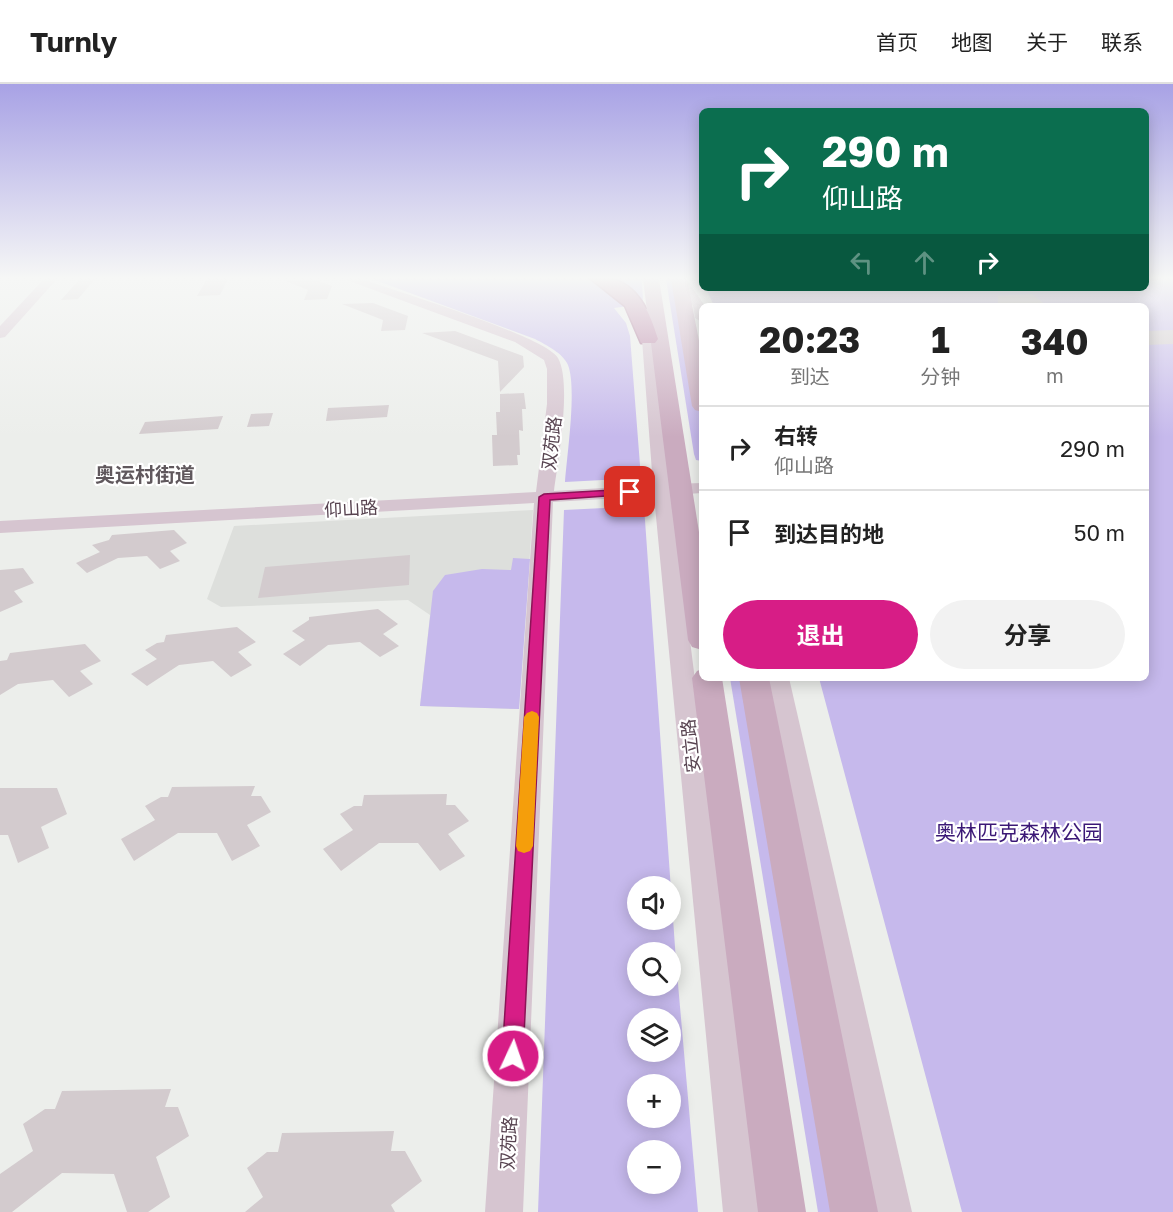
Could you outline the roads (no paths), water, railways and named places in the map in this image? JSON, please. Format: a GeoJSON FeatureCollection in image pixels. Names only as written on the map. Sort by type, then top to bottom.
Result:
{"type":"FeatureCollection","features":[{"type":"Feature","properties":{"kind":"highway"},"geometry":{"type":"LineString","coordinates":[[646,332],[648,339]]}},
{"type":"Feature","properties":{"kind":"main road","name":"安立路"},"geometry":{"type":"LineString","coordinates":[[658,332],[699,617]]}},
{"type":"Feature","properties":{"kind":"main road"},"geometry":{"type":"LineString","coordinates":[[689,332],[699,389]]}},
{"type":"Feature","properties":{"kind":"main road","name":"安立路"},"geometry":{"type":"LineString","coordinates":[[707,681],[782,1212]]}},
{"type":"Feature","properties":{"kind":"main road"},"geometry":{"type":"LineString","coordinates":[[755,681],[854,1212]]}},
{"type":"Feature","properties":{"kind":"street","name":"双苑路"},"geometry":{"type":"LineString","coordinates":[[499,332],[539,349],[552,360],[557,380],[544,497],[504,1212]]}},
{"type":"Feature","properties":{"kind":"street","name":"安立路"},"geometry":{"type":"LineString","coordinates":[[648,332],[682,489],[742,1212]]}},
{"type":"Feature","properties":{"kind":"street","name":"仰山路"},"geometry":{"type":"LineString","coordinates":[[0,528],[682,489]]}},
{"type":"Feature","properties":{"kind":"street"},"geometry":{"type":"LineString","coordinates":[[778,681],[893,1212]]}},
{"type":"Feature","properties":{"kind":"district","name":"奥运村街道"},"geometry":{"type":"Point","coordinates":[145,474]}},
{"type":"Feature","properties":{"kind":"park label","name":"奥林匹克森林公园"},"geometry":{"type":"Point","coordinates":[1019,832]}}]}
